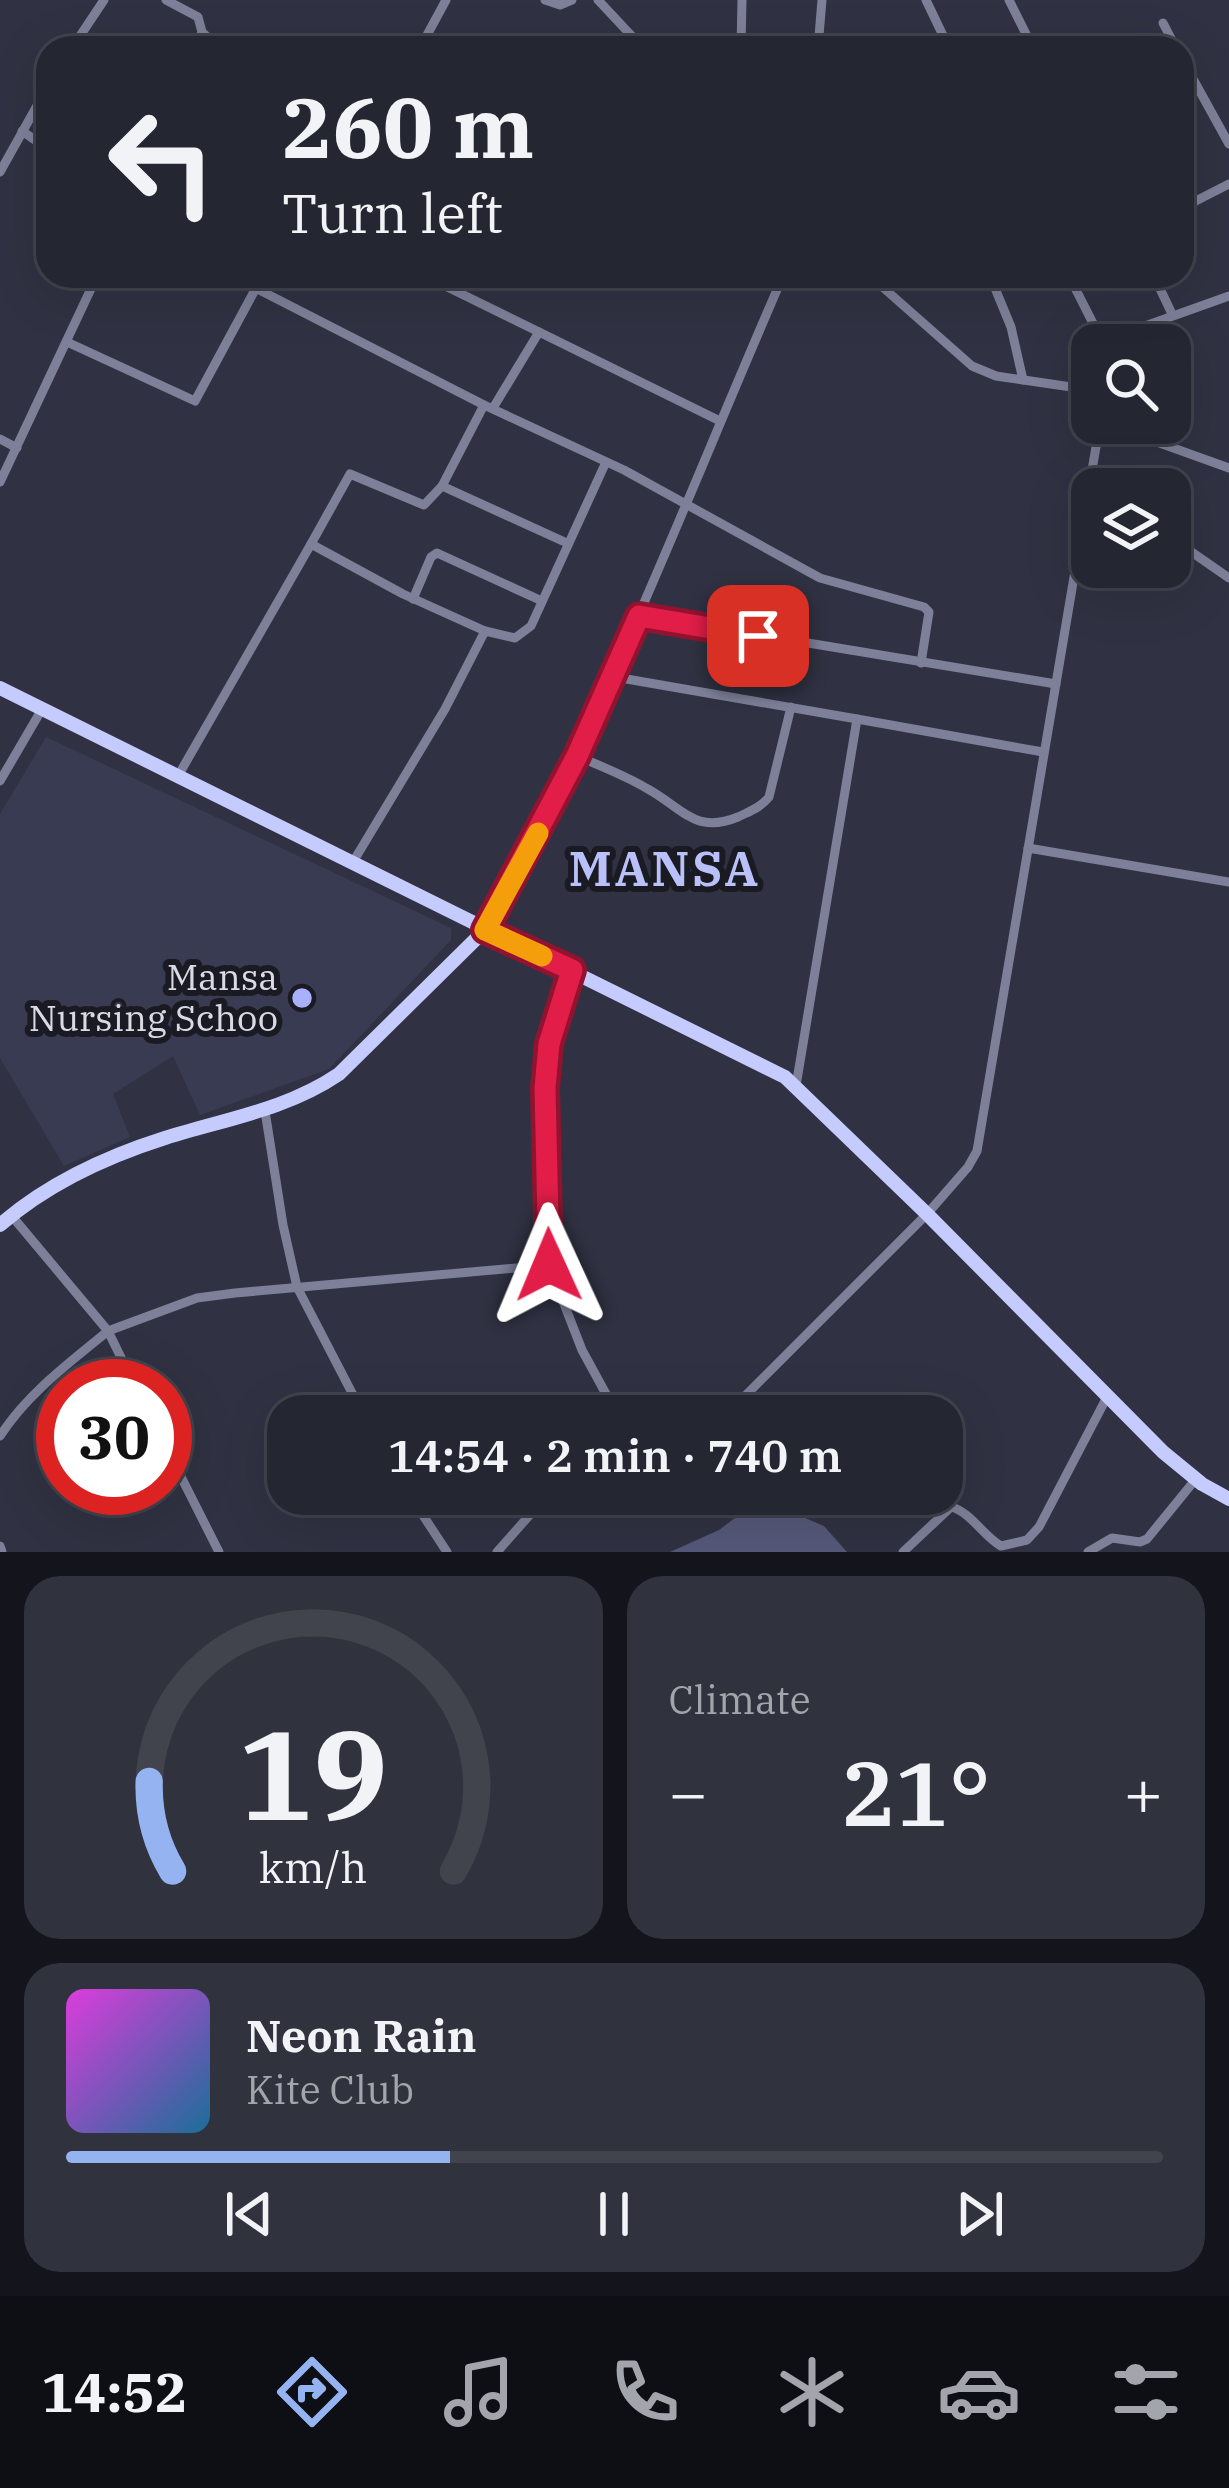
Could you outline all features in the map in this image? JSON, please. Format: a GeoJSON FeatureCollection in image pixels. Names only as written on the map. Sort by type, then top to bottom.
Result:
{"type":"FeatureCollection","features":[{"type":"Feature","properties":{"kind":"main road"},"geometry":{"type":"LineString","coordinates":[[0,688],[771,1069],[796,1086],[1107,1397],[1196,1480],[1229,1499]]}},
{"type":"Feature","properties":{"kind":"main road"},"geometry":{"type":"LineString","coordinates":[[3,1221],[55,1184],[104,1162],[162,1139],[295,1100],[339,1074],[485,930]]}},
{"type":"Feature","properties":{"kind":"street"},"geometry":{"type":"LineString","coordinates":[[80,36],[104,0]]}},
{"type":"Feature","properties":{"kind":"street"},"geometry":{"type":"LineString","coordinates":[[166,0],[198,17],[206,36]]}},
{"type":"Feature","properties":{"kind":"street"},"geometry":{"type":"LineString","coordinates":[[426,36],[446,0]]}},
{"type":"Feature","properties":{"kind":"street"},"geometry":{"type":"LineString","coordinates":[[545,0],[560,5],[572,0]]}},
{"type":"Feature","properties":{"kind":"street"},"geometry":{"type":"LineString","coordinates":[[598,0],[632,36]]}},
{"type":"Feature","properties":{"kind":"street"},"geometry":{"type":"LineString","coordinates":[[742,0],[742,36]]}},
{"type":"Feature","properties":{"kind":"street"},"geometry":{"type":"LineString","coordinates":[[819,36],[821,0]]}},
{"type":"Feature","properties":{"kind":"street"},"geometry":{"type":"LineString","coordinates":[[926,0],[943,36]]}},
{"type":"Feature","properties":{"kind":"street"},"geometry":{"type":"LineString","coordinates":[[1010,0],[1028,36]]}},
{"type":"Feature","properties":{"kind":"street"},"geometry":{"type":"LineString","coordinates":[[1162,23],[1169,36]]}},
{"type":"Feature","properties":{"kind":"street"},"geometry":{"type":"LineString","coordinates":[[200,36],[202,32]]}},
{"type":"Feature","properties":{"kind":"street"},"geometry":{"type":"LineString","coordinates":[[1194,80],[1229,144]]}},
{"type":"Feature","properties":{"kind":"street"},"geometry":{"type":"LineString","coordinates":[[0,172],[36,107]]}},
{"type":"Feature","properties":{"kind":"street"},"geometry":{"type":"LineString","coordinates":[[22,131],[36,141]]}},
{"type":"Feature","properties":{"kind":"street"},"geometry":{"type":"LineString","coordinates":[[1194,202],[1229,184]]}},
{"type":"Feature","properties":{"kind":"street"},"geometry":{"type":"LineString","coordinates":[[0,482],[92,288]]}},
{"type":"Feature","properties":{"kind":"street"},"geometry":{"type":"LineString","coordinates":[[67,342],[194,401],[256,288],[606,462],[820,578],[928,609],[921,663]]}},
{"type":"Feature","properties":{"kind":"street"},"geometry":{"type":"LineString","coordinates":[[449,288],[720,421]]}},
{"type":"Feature","properties":{"kind":"street"},"geometry":{"type":"LineString","coordinates":[[485,930],[615,677],[778,288]]}},
{"type":"Feature","properties":{"kind":"street"},"geometry":{"type":"LineString","coordinates":[[884,288],[972,366],[1071,387]]}},
{"type":"Feature","properties":{"kind":"street"},"geometry":{"type":"LineString","coordinates":[[995,288],[1011,326],[1023,380]]}},
{"type":"Feature","properties":{"kind":"street"},"geometry":{"type":"LineString","coordinates":[[1075,288],[1094,324]]}},
{"type":"Feature","properties":{"kind":"street"},"geometry":{"type":"LineString","coordinates":[[1160,288],[1172,314]]}},
{"type":"Feature","properties":{"kind":"street"},"geometry":{"type":"LineString","coordinates":[[1149,324],[1229,296]]}},
{"type":"Feature","properties":{"kind":"street"},"geometry":{"type":"LineString","coordinates":[[177,776],[350,474],[422,506],[442,486],[539,332]]}},
{"type":"Feature","properties":{"kind":"street"},"geometry":{"type":"LineString","coordinates":[[0,439],[17,448]]}},
{"type":"Feature","properties":{"kind":"street"},"geometry":{"type":"LineString","coordinates":[[1161,444],[1229,468]]}},
{"type":"Feature","properties":{"kind":"street"},"geometry":{"type":"LineString","coordinates":[[311,544],[413,599],[485,631],[520,637],[531,626],[606,462]]}},
{"type":"Feature","properties":{"kind":"street"},"geometry":{"type":"LineString","coordinates":[[442,486],[567,543]]}},
{"type":"Feature","properties":{"kind":"street"},"geometry":{"type":"LineString","coordinates":[[1191,552],[1229,578]]}},
{"type":"Feature","properties":{"kind":"street"},"geometry":{"type":"LineString","coordinates":[[413,599],[431,556],[437,554],[542,601]]}},
{"type":"Feature","properties":{"kind":"street"},"geometry":{"type":"LineString","coordinates":[[746,1395],[927,1214],[977,1150],[1075,588]]}},
{"type":"Feature","properties":{"kind":"street"},"geometry":{"type":"LineString","coordinates":[[639,616],[1056,684]]}},
{"type":"Feature","properties":{"kind":"street"},"geometry":{"type":"LineString","coordinates":[[353,862],[445,710],[485,631]]}},
{"type":"Feature","properties":{"kind":"street"},"geometry":{"type":"LineString","coordinates":[[615,677],[1043,752]]}},
{"type":"Feature","properties":{"kind":"street"},"geometry":{"type":"LineString","coordinates":[[577,756],[652,791],[690,818],[718,825],[762,806],[769,797],[791,707]]}},
{"type":"Feature","properties":{"kind":"street"},"geometry":{"type":"LineString","coordinates":[[0,782],[42,709]]}},
{"type":"Feature","properties":{"kind":"street"},"geometry":{"type":"LineString","coordinates":[[796,1086],[856,718]]}},
{"type":"Feature","properties":{"kind":"street"},"geometry":{"type":"LineString","coordinates":[[1028,848],[1229,882]]}},
{"type":"Feature","properties":{"kind":"street"},"geometry":{"type":"LineString","coordinates":[[572,970],[549,1044],[545,1088],[549,1265],[582,1350],[607,1395]]}},
{"type":"Feature","properties":{"kind":"street"},"geometry":{"type":"LineString","coordinates":[[265,1111],[298,1287],[353,1395]]}},
{"type":"Feature","properties":{"kind":"street"},"geometry":{"type":"LineString","coordinates":[[3,1221],[108,1331],[122,1359]]}},
{"type":"Feature","properties":{"kind":"street"},"geometry":{"type":"LineString","coordinates":[[0,1436],[46,1382],[108,1331],[197,1298],[549,1265]]}},
{"type":"Feature","properties":{"kind":"street"},"geometry":{"type":"LineString","coordinates":[[902,1552],[951,1508],[959,1509],[1001,1546],[1028,1540],[1053,1506],[1107,1397]]}},
{"type":"Feature","properties":{"kind":"street"},"geometry":{"type":"LineString","coordinates":[[1088,1552],[1112,1538],[1147,1539],[1196,1480]]}},
{"type":"Feature","properties":{"kind":"street"},"geometry":{"type":"LineString","coordinates":[[192,1498],[219,1552]]}},
{"type":"Feature","properties":{"kind":"street"},"geometry":{"type":"LineString","coordinates":[[423,1515],[447,1552]]}},
{"type":"Feature","properties":{"kind":"street"},"geometry":{"type":"LineString","coordinates":[[497,1552],[530,1515]]}},
{"type":"Feature","properties":{"kind":"shaded area"},"geometry":{"type":"Polygon","coordinates":[[[46,737],[451,928],[451,940],[329,1069],[200,1115],[173,1056],[113,1094],[130,1137],[64,1166],[0,1058],[0,814],[46,737]]]}},
{"type":"Feature","properties":{"kind":"shaded area"},"geometry":{"type":"Polygon","coordinates":[[[739,1515],[798,1515],[824,1526],[847,1552],[670,1552],[719,1530],[739,1515]]]}},
{"type":"Feature","properties":{"kind":"slow traffic"},"geometry":{"type":"LineString","coordinates":[[538,833],[485,930],[542,956]]}},
{"type":"Feature","properties":{"kind":"place","name":"Mansa Nursing Schoo"},"geometry":{"type":"Point","coordinates":[302,998]}},
{"type":"Feature","properties":{"kind":"district","name":"MANSA"},"geometry":{"type":"Point","coordinates":[665,869]}},
{"type":"Feature","properties":{"kind":"route"},"geometry":{"type":"LineString","coordinates":[[549,1265],[545,1088],[549,1044],[572,970],[485,930],[577,756],[639,616],[758,636]]}}]}
